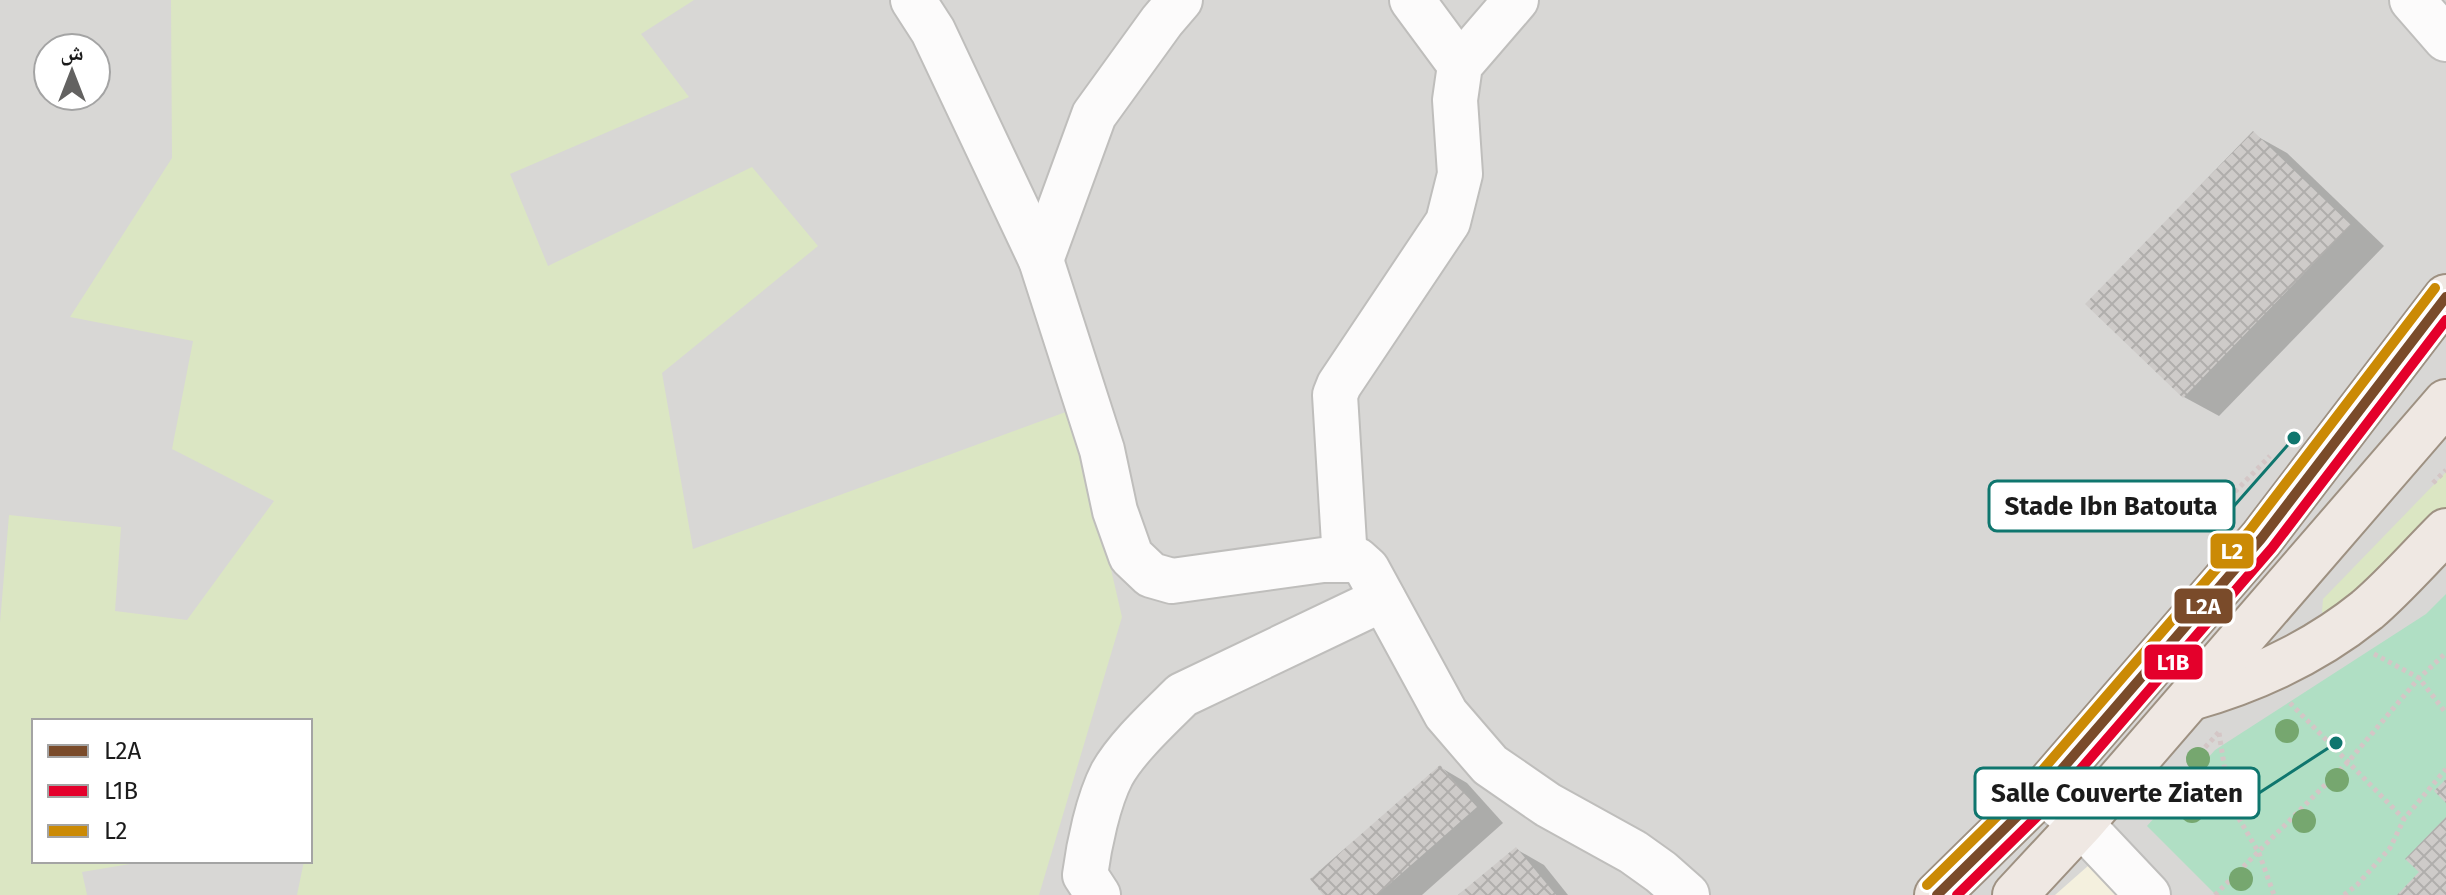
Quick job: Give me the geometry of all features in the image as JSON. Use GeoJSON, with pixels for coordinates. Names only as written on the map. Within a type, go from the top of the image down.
{"type":"FeatureCollection","features":[{"type":"Feature","properties":{"kind":"main road"},"geometry":{"type":"LineString","coordinates":[[1937,895],[2043,791],[2261,539],[2446,297]]}},
{"type":"Feature","properties":{"kind":"main road"},"geometry":{"type":"LineString","coordinates":[[2015,895],[2197,697],[2446,402]]}},
{"type":"Feature","properties":{"kind":"main road"},"geometry":{"type":"LineString","coordinates":[[2197,697],[2271,670],[2335,634],[2369,608],[2446,531]]}},
{"type":"Feature","properties":{"kind":"street"},"geometry":{"type":"LineString","coordinates":[[913,0],[933,31],[1041,260],[1102,450],[1115,511],[1131,556],[1151,575],[1172,581],[1323,560],[1357,560],[1367,569],[1446,714],[1490,765],[1548,805],[1633,852],[1687,895]]}},
{"type":"Feature","properties":{"kind":"street"},"geometry":{"type":"LineString","coordinates":[[1041,260],[1094,115],[1180,0]]}},
{"type":"Feature","properties":{"kind":"street"},"geometry":{"type":"LineString","coordinates":[[1412,0],[1460,65]]}},
{"type":"Feature","properties":{"kind":"street"},"geometry":{"type":"LineString","coordinates":[[1345,560],[1335,395],[1448,222],[1460,174],[1455,100],[1460,65],[1516,0]]}},
{"type":"Feature","properties":{"kind":"street"},"geometry":{"type":"LineString","coordinates":[[2412,0],[2446,39]]}},
{"type":"Feature","properties":{"kind":"street"},"geometry":{"type":"LineString","coordinates":[[1098,895],[1085,875],[1089,848],[1112,774],[1137,741],[1182,695],[1383,599]]}},
{"type":"Feature","properties":{"kind":"street"},"geometry":{"type":"LineString","coordinates":[[2043,791],[2081,824],[2148,895]]}},
{"type":"Feature","properties":{"kind":"path"},"geometry":{"type":"LineString","coordinates":[[2215,895],[2348,762],[2419,678],[2446,653]]}},
{"type":"Feature","properties":{"kind":"path"},"geometry":{"type":"LineString","coordinates":[[2283,696],[2404,819]]}},
{"type":"Feature","properties":{"kind":"path"},"geometry":{"type":"LineString","coordinates":[[2197,697],[2219,733],[2229,796],[2259,853],[2274,895]]}},
{"type":"Feature","properties":{"kind":"path"},"geometry":{"type":"LineString","coordinates":[[2344,895],[2390,848],[2404,819],[2446,769]]}},
{"type":"Feature","properties":{"kind":"shaded area"},"geometry":{"type":"Polygon","coordinates":[[[0,0],[2446,0],[2446,895],[0,895],[0,0]]]}},
{"type":"Feature","properties":{"kind":"shaded area"},"geometry":{"type":"Polygon","coordinates":[[[2089,865],[2120,895],[2055,895],[2089,865]]]}},
{"type":"Feature","properties":{"kind":"green space"},"geometry":{"type":"Polygon","coordinates":[[[171,0],[694,0],[641,34],[689,97],[510,174],[548,266],[752,167],[818,246],[662,373],[693,549],[1074,409],[1122,617],[1039,895],[297,895],[304,863],[312,863],[312,719],[32,719],[32,863],[136,863],[82,872],[87,895],[0,895],[0,623],[9,515],[121,527],[115,611],[187,620],[274,501],[172,449],[193,341],[70,317],[172,158],[171,0]]]}},
{"type":"Feature","properties":{"kind":"green space"},"geometry":{"type":"Polygon","coordinates":[[[2446,472],[2446,508],[2338,616],[2326,616],[2322,612],[2323,599],[2446,472]]]}},
{"type":"Feature","properties":{"kind":"green space"},"geometry":{"type":"Polygon","coordinates":[[[2446,594],[2446,895],[2216,895],[2147,826],[2215,750],[2426,614],[2446,594]]]}},
{"type":"Feature","properties":{"kind":"building"},"geometry":{"type":"Polygon","coordinates":[[[2253,131],[2351,225],[2183,398],[2085,304],[2253,131]]]}},
{"type":"Feature","properties":{"kind":"building"},"geometry":{"type":"Polygon","coordinates":[[[1440,765],[1477,807],[1377,895],[1323,895],[1310,879],[1440,765]]]}},
{"type":"Feature","properties":{"kind":"building"},"geometry":{"type":"Polygon","coordinates":[[[2446,779],[2446,803],[2434,791],[2446,779]]]}},
{"type":"Feature","properties":{"kind":"building"},"geometry":{"type":"Polygon","coordinates":[[[2446,817],[2446,895],[2397,895],[2419,872],[2405,859],[2446,817]]]}},
{"type":"Feature","properties":{"kind":"building"},"geometry":{"type":"Polygon","coordinates":[[[1516,847],[1556,895],[1458,895],[1516,847]]]}},
{"type":"Feature","properties":{"kind":"transit line","name":"L2"},"geometry":{"type":"LineString","coordinates":[[1927,885],[2033,781],[2250,530],[2435,288]]}},
{"type":"Feature","properties":{"kind":"transit line","name":"L2A"},"geometry":{"type":"LineString","coordinates":[[1937,895],[2043,791],[2261,539],[2446,297]]}},
{"type":"Feature","properties":{"kind":"transit line","name":"L1B"},"geometry":{"type":"LineString","coordinates":[[1957,895],[2054,800],[2272,548],[2446,320]]}},
{"type":"Feature","properties":{"kind":"place","name":"Stade Ibn Batouta"},"geometry":{"type":"Point","coordinates":[2294,438]}},
{"type":"Feature","properties":{"kind":"place","name":"Salle Couverte Ziaten"},"geometry":{"type":"Point","coordinates":[2336,743]}}]}
